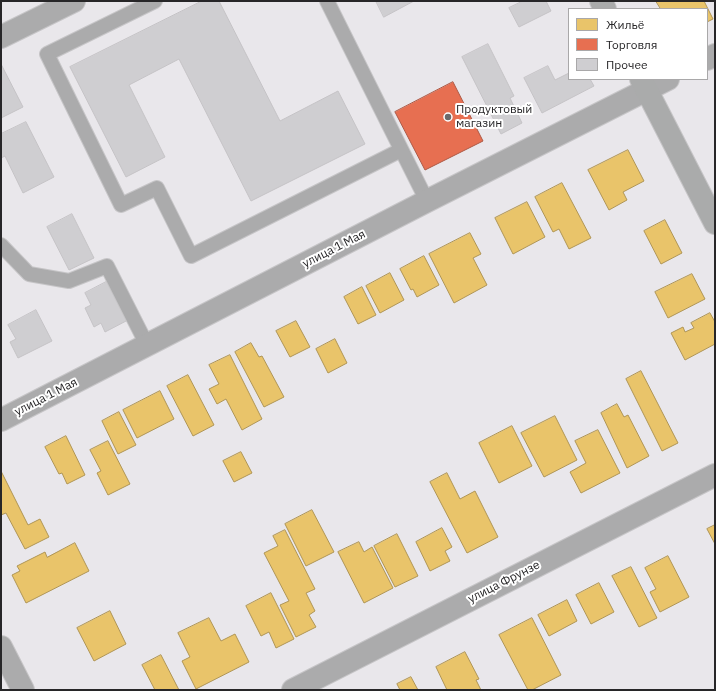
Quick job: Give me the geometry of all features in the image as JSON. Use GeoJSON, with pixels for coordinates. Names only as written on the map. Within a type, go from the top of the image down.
{"type":"FeatureCollection","features":[{"type":"Feature","properties":{"kind":"main road"},"geometry":{"type":"LineString","coordinates":[[644,84],[715,223]]}},
{"type":"Feature","properties":{"kind":"street"},"geometry":{"type":"LineString","coordinates":[[1,37],[74,1]]}},
{"type":"Feature","properties":{"kind":"street","name":"улица 1 Мая"},"geometry":{"type":"LineString","coordinates":[[1,420],[427,201],[644,84],[663,80]]}},
{"type":"Feature","properties":{"kind":"street","name":"улица Фрунзе"},"geometry":{"type":"LineString","coordinates":[[293,690],[715,475]]}},
{"type":"Feature","properties":{"kind":"street"},"geometry":{"type":"LineString","coordinates":[[1,647],[23,690]]}},
{"type":"Feature","properties":{"kind":"lane"},"geometry":{"type":"LineString","coordinates":[[155,1],[47,54],[121,205],[157,188],[191,256],[401,150]]}},
{"type":"Feature","properties":{"kind":"lane"},"geometry":{"type":"LineString","coordinates":[[327,1],[427,201]]}},
{"type":"Feature","properties":{"kind":"lane"},"geometry":{"type":"LineString","coordinates":[[1,246],[28,274],[69,281],[107,266],[147,345]]}},
{"type":"Feature","properties":{"kind":"building: Жильё"},"geometry":{"type":"Polygon","coordinates":[[[656,1],[704,1],[708,8],[660,8],[656,1]]]}},
{"type":"Feature","properties":{"kind":"building: Жильё"},"geometry":{"type":"Polygon","coordinates":[[[708,9],[713,19],[708,22],[708,9]]]}},
{"type":"Feature","properties":{"kind":"building: Жильё"},"geometry":{"type":"Polygon","coordinates":[[[628,150],[644,181],[623,192],[627,200],[609,210],[588,170],[628,150]]]}},
{"type":"Feature","properties":{"kind":"building: Жильё"},"geometry":{"type":"Polygon","coordinates":[[[562,183],[591,238],[569,249],[559,229],[553,232],[535,197],[562,183]]]}},
{"type":"Feature","properties":{"kind":"building: Жильё"},"geometry":{"type":"Polygon","coordinates":[[[527,202],[545,237],[513,254],[495,218],[527,202]]]}},
{"type":"Feature","properties":{"kind":"building: Жильё"},"geometry":{"type":"Polygon","coordinates":[[[665,220],[682,253],[661,264],[644,231],[665,220]]]}},
{"type":"Feature","properties":{"kind":"building: Жильё"},"geometry":{"type":"Polygon","coordinates":[[[470,233],[481,254],[473,258],[487,285],[454,303],[429,254],[470,233]]]}},
{"type":"Feature","properties":{"kind":"building: Жильё"},"geometry":{"type":"Polygon","coordinates":[[[424,256],[439,285],[417,297],[413,289],[411,290],[400,269],[424,256]]]}},
{"type":"Feature","properties":{"kind":"building: Жильё"},"geometry":{"type":"Polygon","coordinates":[[[390,273],[404,300],[380,313],[366,286],[390,273]]]}},
{"type":"Feature","properties":{"kind":"building: Жильё"},"geometry":{"type":"Polygon","coordinates":[[[692,274],[705,299],[668,318],[655,292],[692,274]]]}},
{"type":"Feature","properties":{"kind":"building: Жильё"},"geometry":{"type":"Polygon","coordinates":[[[362,287],[376,315],[358,324],[344,297],[362,287]]]}},
{"type":"Feature","properties":{"kind":"building: Жильё"},"geometry":{"type":"Polygon","coordinates":[[[710,313],[715,322],[715,344],[685,360],[671,333],[683,327],[685,332],[694,328],[691,323],[710,313]]]}},
{"type":"Feature","properties":{"kind":"building: Жильё"},"geometry":{"type":"Polygon","coordinates":[[[296,321],[310,347],[290,357],[276,331],[296,321]]]}},
{"type":"Feature","properties":{"kind":"building: Жильё"},"geometry":{"type":"Polygon","coordinates":[[[335,339],[347,363],[328,373],[316,349],[335,339]]]}},
{"type":"Feature","properties":{"kind":"building: Жильё"},"geometry":{"type":"Polygon","coordinates":[[[251,343],[259,357],[262,356],[284,397],[264,407],[235,352],[251,343]]]}},
{"type":"Feature","properties":{"kind":"building: Жильё"},"geometry":{"type":"Polygon","coordinates":[[[230,355],[262,419],[242,430],[226,399],[217,404],[209,389],[219,384],[209,365],[230,355]]]}},
{"type":"Feature","properties":{"kind":"building: Жильё"},"geometry":{"type":"Polygon","coordinates":[[[641,371],[678,443],[662,451],[626,379],[641,371]]]}},
{"type":"Feature","properties":{"kind":"building: Жильё"},"geometry":{"type":"Polygon","coordinates":[[[188,375],[214,425],[193,436],[167,386],[188,375]]]}},
{"type":"Feature","properties":{"kind":"building: Жильё"},"geometry":{"type":"Polygon","coordinates":[[[160,391],[174,419],[137,438],[123,410],[160,391]]]}},
{"type":"Feature","properties":{"kind":"building: Жильё"},"geometry":{"type":"Polygon","coordinates":[[[617,404],[624,417],[628,415],[649,456],[627,468],[601,413],[617,404]]]}},
{"type":"Feature","properties":{"kind":"building: Жильё"},"geometry":{"type":"Polygon","coordinates":[[[119,412],[136,445],[118,454],[102,421],[119,412]]]}},
{"type":"Feature","properties":{"kind":"building: Жильё"},"geometry":{"type":"Polygon","coordinates":[[[555,416],[577,460],[544,477],[521,433],[555,416]]]}},
{"type":"Feature","properties":{"kind":"building: Жильё"},"geometry":{"type":"Polygon","coordinates":[[[512,426],[532,466],[499,483],[479,443],[512,426]]]}},
{"type":"Feature","properties":{"kind":"building: Жильё"},"geometry":{"type":"Polygon","coordinates":[[[598,430],[620,473],[581,493],[570,472],[586,463],[575,441],[598,430]]]}},
{"type":"Feature","properties":{"kind":"building: Жильё"},"geometry":{"type":"Polygon","coordinates":[[[66,436],[85,475],[67,484],[62,473],[59,474],[45,447],[66,436]]]}},
{"type":"Feature","properties":{"kind":"building: Жильё"},"geometry":{"type":"Polygon","coordinates":[[[108,441],[130,484],[108,495],[97,473],[101,471],[90,450],[108,441]]]}},
{"type":"Feature","properties":{"kind":"building: Жильё"},"geometry":{"type":"Polygon","coordinates":[[[241,452],[252,473],[234,482],[223,461],[241,452]]]}},
{"type":"Feature","properties":{"kind":"building: Жильё"},"geometry":{"type":"Polygon","coordinates":[[[1,471],[28,525],[40,519],[49,537],[25,549],[6,513],[1,515],[1,471]]]}},
{"type":"Feature","properties":{"kind":"building: Жильё"},"geometry":{"type":"Polygon","coordinates":[[[447,473],[460,499],[475,491],[498,537],[467,553],[430,482],[447,473]]]}},
{"type":"Feature","properties":{"kind":"building: Жильё"},"geometry":{"type":"Polygon","coordinates":[[[312,510],[334,552],[306,566],[285,524],[312,510]]]}},
{"type":"Feature","properties":{"kind":"building: Жильё"},"geometry":{"type":"Polygon","coordinates":[[[715,525],[715,544],[707,529],[715,525]]]}},
{"type":"Feature","properties":{"kind":"building: Жильё"},"geometry":{"type":"Polygon","coordinates":[[[442,528],[452,547],[445,551],[450,561],[430,571],[416,542],[442,528]]]}},
{"type":"Feature","properties":{"kind":"building: Жильё"},"geometry":{"type":"Polygon","coordinates":[[[285,530],[315,589],[306,593],[315,611],[309,615],[316,627],[296,637],[280,605],[289,601],[264,553],[278,546],[273,536],[285,530]]]}},
{"type":"Feature","properties":{"kind":"building: Жильё"},"geometry":{"type":"Polygon","coordinates":[[[397,534],[418,576],[395,587],[374,546],[397,534]]]}},
{"type":"Feature","properties":{"kind":"building: Жильё"},"geometry":{"type":"Polygon","coordinates":[[[359,542],[364,552],[372,547],[393,588],[364,603],[338,552],[359,542]]]}},
{"type":"Feature","properties":{"kind":"building: Жильё"},"geometry":{"type":"Polygon","coordinates":[[[75,543],[89,571],[26,603],[12,575],[20,571],[17,566],[45,552],[47,557],[75,543]]]}},
{"type":"Feature","properties":{"kind":"building: Жильё"},"geometry":{"type":"Polygon","coordinates":[[[668,556],[689,597],[660,612],[650,592],[656,589],[645,568],[668,556]]]}},
{"type":"Feature","properties":{"kind":"building: Жильё"},"geometry":{"type":"Polygon","coordinates":[[[631,567],[657,618],[639,627],[612,576],[631,567]]]}},
{"type":"Feature","properties":{"kind":"building: Жильё"},"geometry":{"type":"Polygon","coordinates":[[[599,583],[614,612],[591,624],[576,595],[599,583]]]}},
{"type":"Feature","properties":{"kind":"building: Жильё"},"geometry":{"type":"Polygon","coordinates":[[[271,593],[294,639],[276,648],[269,632],[261,636],[246,606],[271,593]]]}},
{"type":"Feature","properties":{"kind":"building: Жильё"},"geometry":{"type":"Polygon","coordinates":[[[567,600],[577,621],[549,636],[538,615],[567,600]]]}},
{"type":"Feature","properties":{"kind":"building: Жильё"},"geometry":{"type":"Polygon","coordinates":[[[110,611],[126,644],[94,661],[77,628],[110,611]]]}},
{"type":"Feature","properties":{"kind":"building: Жильё"},"geometry":{"type":"Polygon","coordinates":[[[209,618],[221,641],[235,634],[249,662],[196,689],[182,661],[190,657],[178,633],[209,618]]]}},
{"type":"Feature","properties":{"kind":"building: Жильё"},"geometry":{"type":"Polygon","coordinates":[[[532,618],[561,675],[532,690],[528,690],[499,635],[532,618]]]}},
{"type":"Feature","properties":{"kind":"building: Жильё"},"geometry":{"type":"Polygon","coordinates":[[[465,652],[479,679],[476,680],[481,690],[447,690],[436,667],[465,652]]]}},
{"type":"Feature","properties":{"kind":"building: Жильё"},"geometry":{"type":"Polygon","coordinates":[[[161,655],[179,690],[155,690],[142,665],[161,655]]]}},
{"type":"Feature","properties":{"kind":"building: Жильё"},"geometry":{"type":"Polygon","coordinates":[[[411,677],[418,690],[400,690],[397,684],[411,677]]]}},
{"type":"Feature","properties":{"kind":"building: Торговля"},"geometry":{"type":"Polygon","coordinates":[[[453,82],[483,141],[425,170],[395,112],[453,82]]]}},
{"type":"Feature","properties":{"kind":"building: Прочее"},"geometry":{"type":"Polygon","coordinates":[[[202,1],[219,1],[280,121],[338,91],[365,144],[251,201],[179,59],[129,85],[165,157],[126,177],[70,67],[202,1]]]}},
{"type":"Feature","properties":{"kind":"building: Прочее"},"geometry":{"type":"Polygon","coordinates":[[[376,1],[414,1],[384,17],[376,1]]]}},
{"type":"Feature","properties":{"kind":"building: Прочее"},"geometry":{"type":"Polygon","coordinates":[[[523,1],[546,1],[551,11],[519,27],[509,8],[523,1]]]}},
{"type":"Feature","properties":{"kind":"building: Прочее"},"geometry":{"type":"Polygon","coordinates":[[[488,44],[514,96],[510,98],[522,123],[501,134],[462,57],[488,44]]]}},
{"type":"Feature","properties":{"kind":"building: Прочее"},"geometry":{"type":"Polygon","coordinates":[[[1,64],[23,107],[1,118],[1,64]]]}},
{"type":"Feature","properties":{"kind":"building: Прочее"},"geometry":{"type":"Polygon","coordinates":[[[548,66],[555,80],[568,74],[568,80],[591,80],[594,86],[542,113],[524,78],[548,66]]]}},
{"type":"Feature","properties":{"kind":"building: Прочее"},"geometry":{"type":"Polygon","coordinates":[[[26,122],[54,177],[23,193],[5,156],[1,158],[1,134],[26,122]]]}},
{"type":"Feature","properties":{"kind":"building: Прочее"},"geometry":{"type":"Polygon","coordinates":[[[72,214],[94,258],[69,270],[47,227],[72,214]]]}},
{"type":"Feature","properties":{"kind":"building: Прочее"},"geometry":{"type":"Polygon","coordinates":[[[108,281],[128,320],[105,332],[101,323],[94,327],[85,308],[91,305],[85,293],[108,281]]]}},
{"type":"Feature","properties":{"kind":"building: Прочее"},"geometry":{"type":"Polygon","coordinates":[[[36,310],[52,341],[18,358],[10,342],[16,339],[8,325],[36,310]]]}},
{"type":"Feature","properties":{"kind":"place","name":"Продуктовый магазин"},"geometry":{"type":"Point","coordinates":[448,117]}}]}
